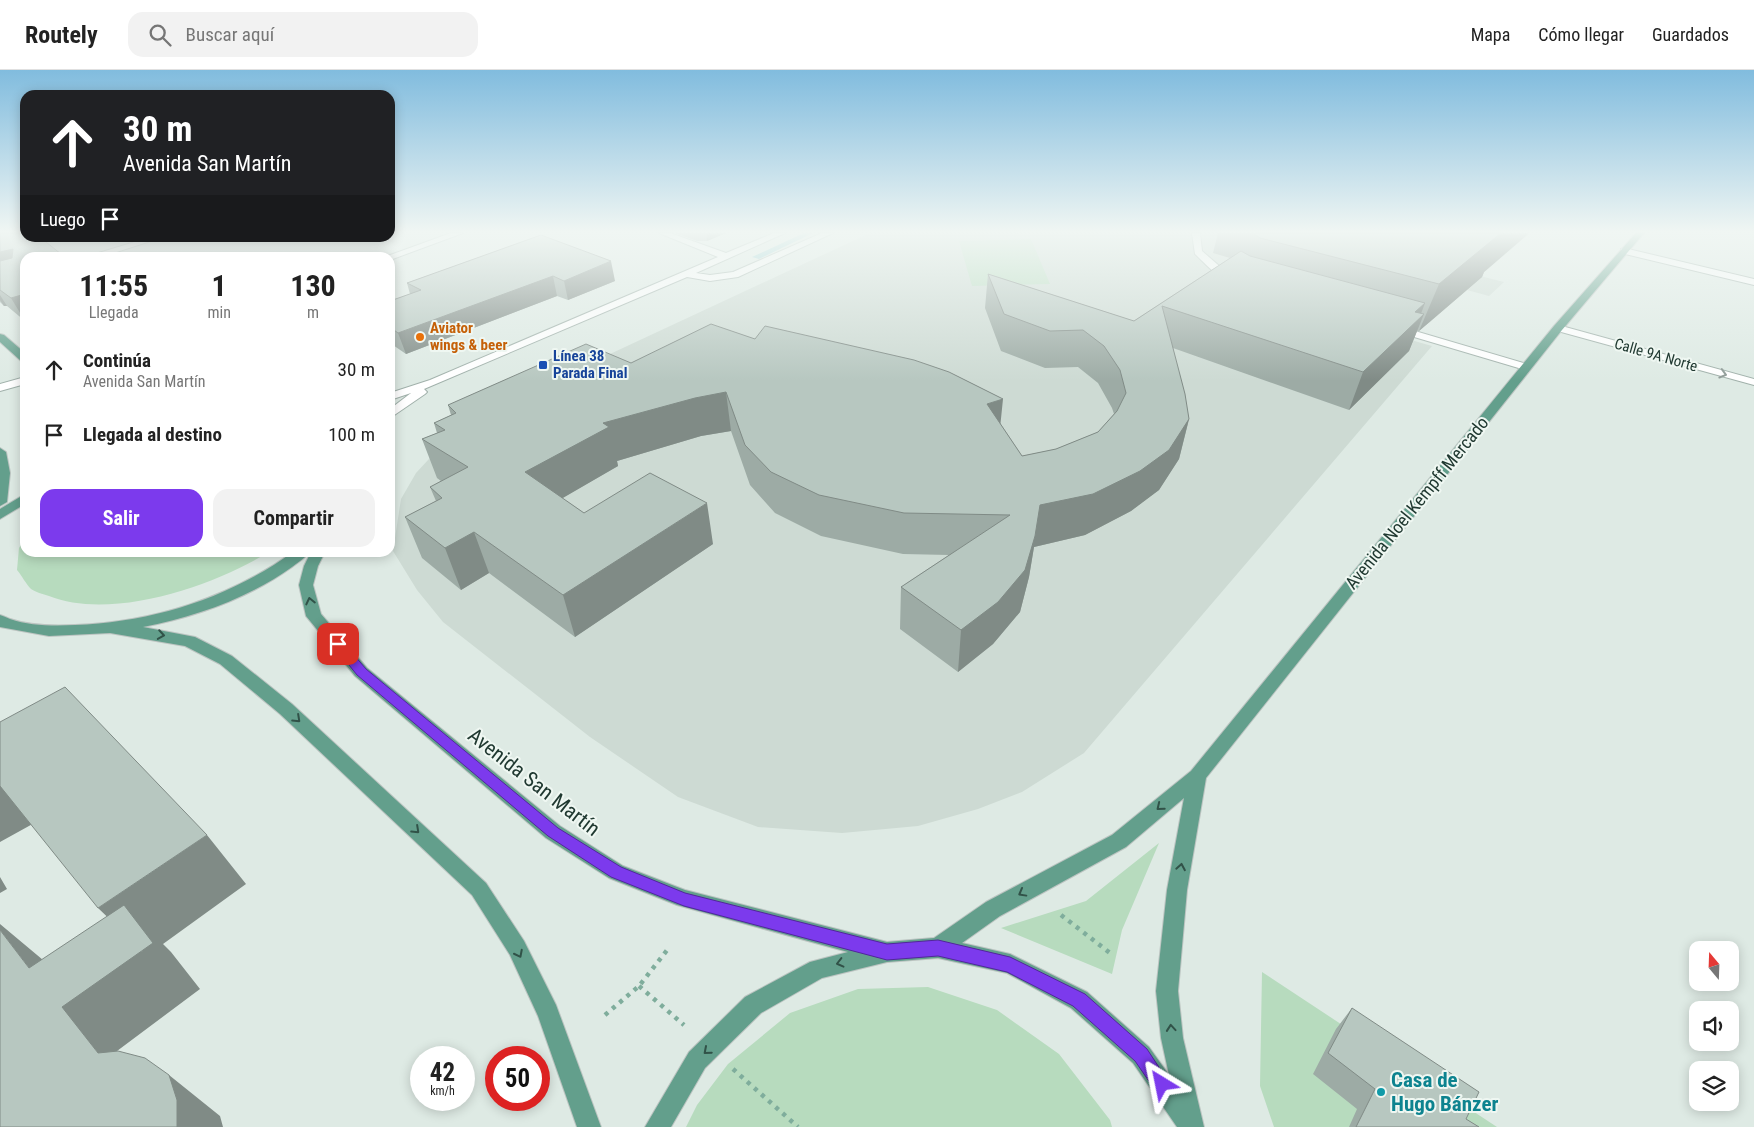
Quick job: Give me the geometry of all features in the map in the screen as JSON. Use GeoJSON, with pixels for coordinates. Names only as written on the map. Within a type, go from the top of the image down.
{"type":"FeatureCollection","features":[{"type":"Feature","properties":{"kind":"main road","name":"Avenida Noel Kempff Mercado"},"geometry":{"type":"LineString","coordinates":[[938,948],[993,909],[1119,841],[1197,776],[1526,367],[1597,282]]}},
{"type":"Feature","properties":{"kind":"main road"},"geometry":{"type":"LineString","coordinates":[[0,337],[20,355]]}},
{"type":"Feature","properties":{"kind":"main road"},"geometry":{"type":"LineString","coordinates":[[0,452],[4,473],[0,502]]}},
{"type":"Feature","properties":{"kind":"main road"},"geometry":{"type":"LineString","coordinates":[[0,515],[20,501]]}},
{"type":"Feature","properties":{"kind":"main road"},"geometry":{"type":"LineString","coordinates":[[2,623],[54,631],[113,628],[177,614],[237,592],[289,564],[297,557]]}},
{"type":"Feature","properties":{"kind":"main road","name":"Avenida San Martín"},"geometry":{"type":"LineString","coordinates":[[316,557],[306,584],[314,616],[361,672],[553,832],[616,872],[684,899],[887,952]]}},
{"type":"Feature","properties":{"kind":"main road"},"geometry":{"type":"LineString","coordinates":[[113,628],[189,641],[226,660],[286,709],[479,889],[517,948],[548,1013],[589,1127]]}},
{"type":"Feature","properties":{"kind":"main road","name":"Avenida Noel Kempff Mercado"},"geometry":{"type":"LineString","coordinates":[[1193,1127],[1172,1038],[1167,991],[1177,890],[1197,776]]}},
{"type":"Feature","properties":{"kind":"main road"},"geometry":{"type":"LineString","coordinates":[[657,1127],[697,1060],[753,1005],[818,968],[887,952],[938,948],[1010,964],[1079,1000],[1141,1055],[1193,1127]]}},
{"type":"Feature","properties":{"kind":"street"},"geometry":{"type":"LineString","coordinates":[[395,395],[434,382],[668,282]]}},
{"type":"Feature","properties":{"kind":"street"},"geometry":{"type":"LineString","coordinates":[[1238,282],[1244,286]]}},
{"type":"Feature","properties":{"kind":"street"},"geometry":{"type":"LineString","coordinates":[[1392,328],[1526,367]]}},
{"type":"Feature","properties":{"kind":"street","name":"Calle 9A Norte"},"geometry":{"type":"LineString","coordinates":[[1558,328],[1754,382]]}},
{"type":"Feature","properties":{"kind":"street"},"geometry":{"type":"LineString","coordinates":[[0,388],[20,382]]}},
{"type":"Feature","properties":{"kind":"street"},"geometry":{"type":"LineString","coordinates":[[395,410],[434,382]]}},
{"type":"Feature","properties":{"kind":"path"},"geometry":{"type":"LineString","coordinates":[[1061,915],[1110,953]]}},
{"type":"Feature","properties":{"kind":"path"},"geometry":{"type":"LineString","coordinates":[[606,1015],[639,986],[668,949]]}},
{"type":"Feature","properties":{"kind":"shaded area"},"geometry":{"type":"Polygon","coordinates":[[[764,282],[1504,282],[1489,296],[1467,290],[1429,323],[1397,336],[1432,346],[1084,753],[1022,792],[978,809],[918,826],[842,833],[758,827],[678,797],[590,737],[443,622],[417,590],[395,554],[395,538],[401,499],[416,473],[441,446],[479,415],[764,282]]]}},
{"type":"Feature","properties":{"kind":"green space"},"geometry":{"type":"Polygon","coordinates":[[[971,282],[1049,282],[1050,284],[972,286],[971,282]]]}},
{"type":"Feature","properties":{"kind":"green space"},"geometry":{"type":"Polygon","coordinates":[[[20,546],[20,557],[260,557],[219,577],[191,588],[161,596],[131,602],[74,603],[42,594],[27,585],[17,570],[20,546]]]}},
{"type":"Feature","properties":{"kind":"green space"},"geometry":{"type":"Polygon","coordinates":[[[1159,843],[1122,930],[1112,974],[1001,928],[1086,901],[1159,843]]]}},
{"type":"Feature","properties":{"kind":"green space"},"geometry":{"type":"Polygon","coordinates":[[[1262,972],[1497,1127],[1274,1127],[1260,1086],[1262,972]]]}},
{"type":"Feature","properties":{"kind":"green space"},"geometry":{"type":"Polygon","coordinates":[[[928,987],[997,1010],[1059,1054],[1110,1120],[1112,1127],[686,1127],[697,1105],[728,1064],[790,1013],[858,989],[928,987]]]}},
{"type":"Feature","properties":{"kind":"building"},"geometry":{"type":"Polygon","coordinates":[[[0,282],[20,282],[20,295],[11,298],[0,290],[0,282]]]}},
{"type":"Feature","properties":{"kind":"building"},"geometry":{"type":"Polygon","coordinates":[[[536,282],[398,333],[395,331],[395,299],[421,290],[407,283],[536,282]]]}},
{"type":"Feature","properties":{"kind":"building"},"geometry":{"type":"Polygon","coordinates":[[[991,282],[1014,282],[1134,321],[1193,282],[1348,282],[1425,303],[1415,312],[1424,314],[1363,372],[1162,306],[1185,394],[1189,419],[1169,450],[1140,471],[1093,494],[1040,505],[1035,536],[1025,570],[998,602],[961,630],[901,587],[1010,515],[904,513],[819,495],[771,472],[745,445],[726,392],[695,398],[603,423],[609,427],[525,472],[584,513],[650,473],[707,503],[563,595],[474,532],[445,548],[405,517],[442,498],[430,487],[468,467],[422,439],[445,430],[434,423],[456,413],[448,405],[586,344],[631,363],[711,324],[755,339],[765,326],[914,360],[949,372],[1003,399],[987,404],[1022,456],[1056,449],[1098,432],[1117,411],[1126,393],[1120,370],[1104,346],[1083,330],[1050,331],[1004,314],[991,282]]]}},
{"type":"Feature","properties":{"kind":"building"},"geometry":{"type":"Polygon","coordinates":[[[65,687],[207,835],[98,908],[0,786],[0,722],[65,687]]]}},
{"type":"Feature","properties":{"kind":"building"},"geometry":{"type":"Polygon","coordinates":[[[124,905],[153,943],[62,1007],[98,1053],[118,1051],[145,1058],[169,1075],[177,1100],[177,1127],[0,1127],[0,930],[29,968],[124,905]]]}},
{"type":"Feature","properties":{"kind":"building"},"geometry":{"type":"Polygon","coordinates":[[[1352,1008],[1479,1092],[1466,1119],[1479,1127],[1356,1127],[1375,1089],[1328,1053],[1352,1008]]]}},
{"type":"Feature","properties":{"kind":"place","name":"Aviator wings & beer"},"geometry":{"type":"Point","coordinates":[420,337]}},
{"type":"Feature","properties":{"kind":"place","name":"Línea 38 Parada Final"},"geometry":{"type":"Point","coordinates":[543,365]}},
{"type":"Feature","properties":{"kind":"place","name":"Casa de Hugo Bánzer"},"geometry":{"type":"Point","coordinates":[1381,1092]}},
{"type":"Feature","properties":{"kind":"route"},"geometry":{"type":"LineString","coordinates":[[338,644],[361,672],[553,832],[616,872],[684,899],[887,952],[938,948],[1010,964],[1079,1000],[1141,1055],[1162,1084]]}}]}
